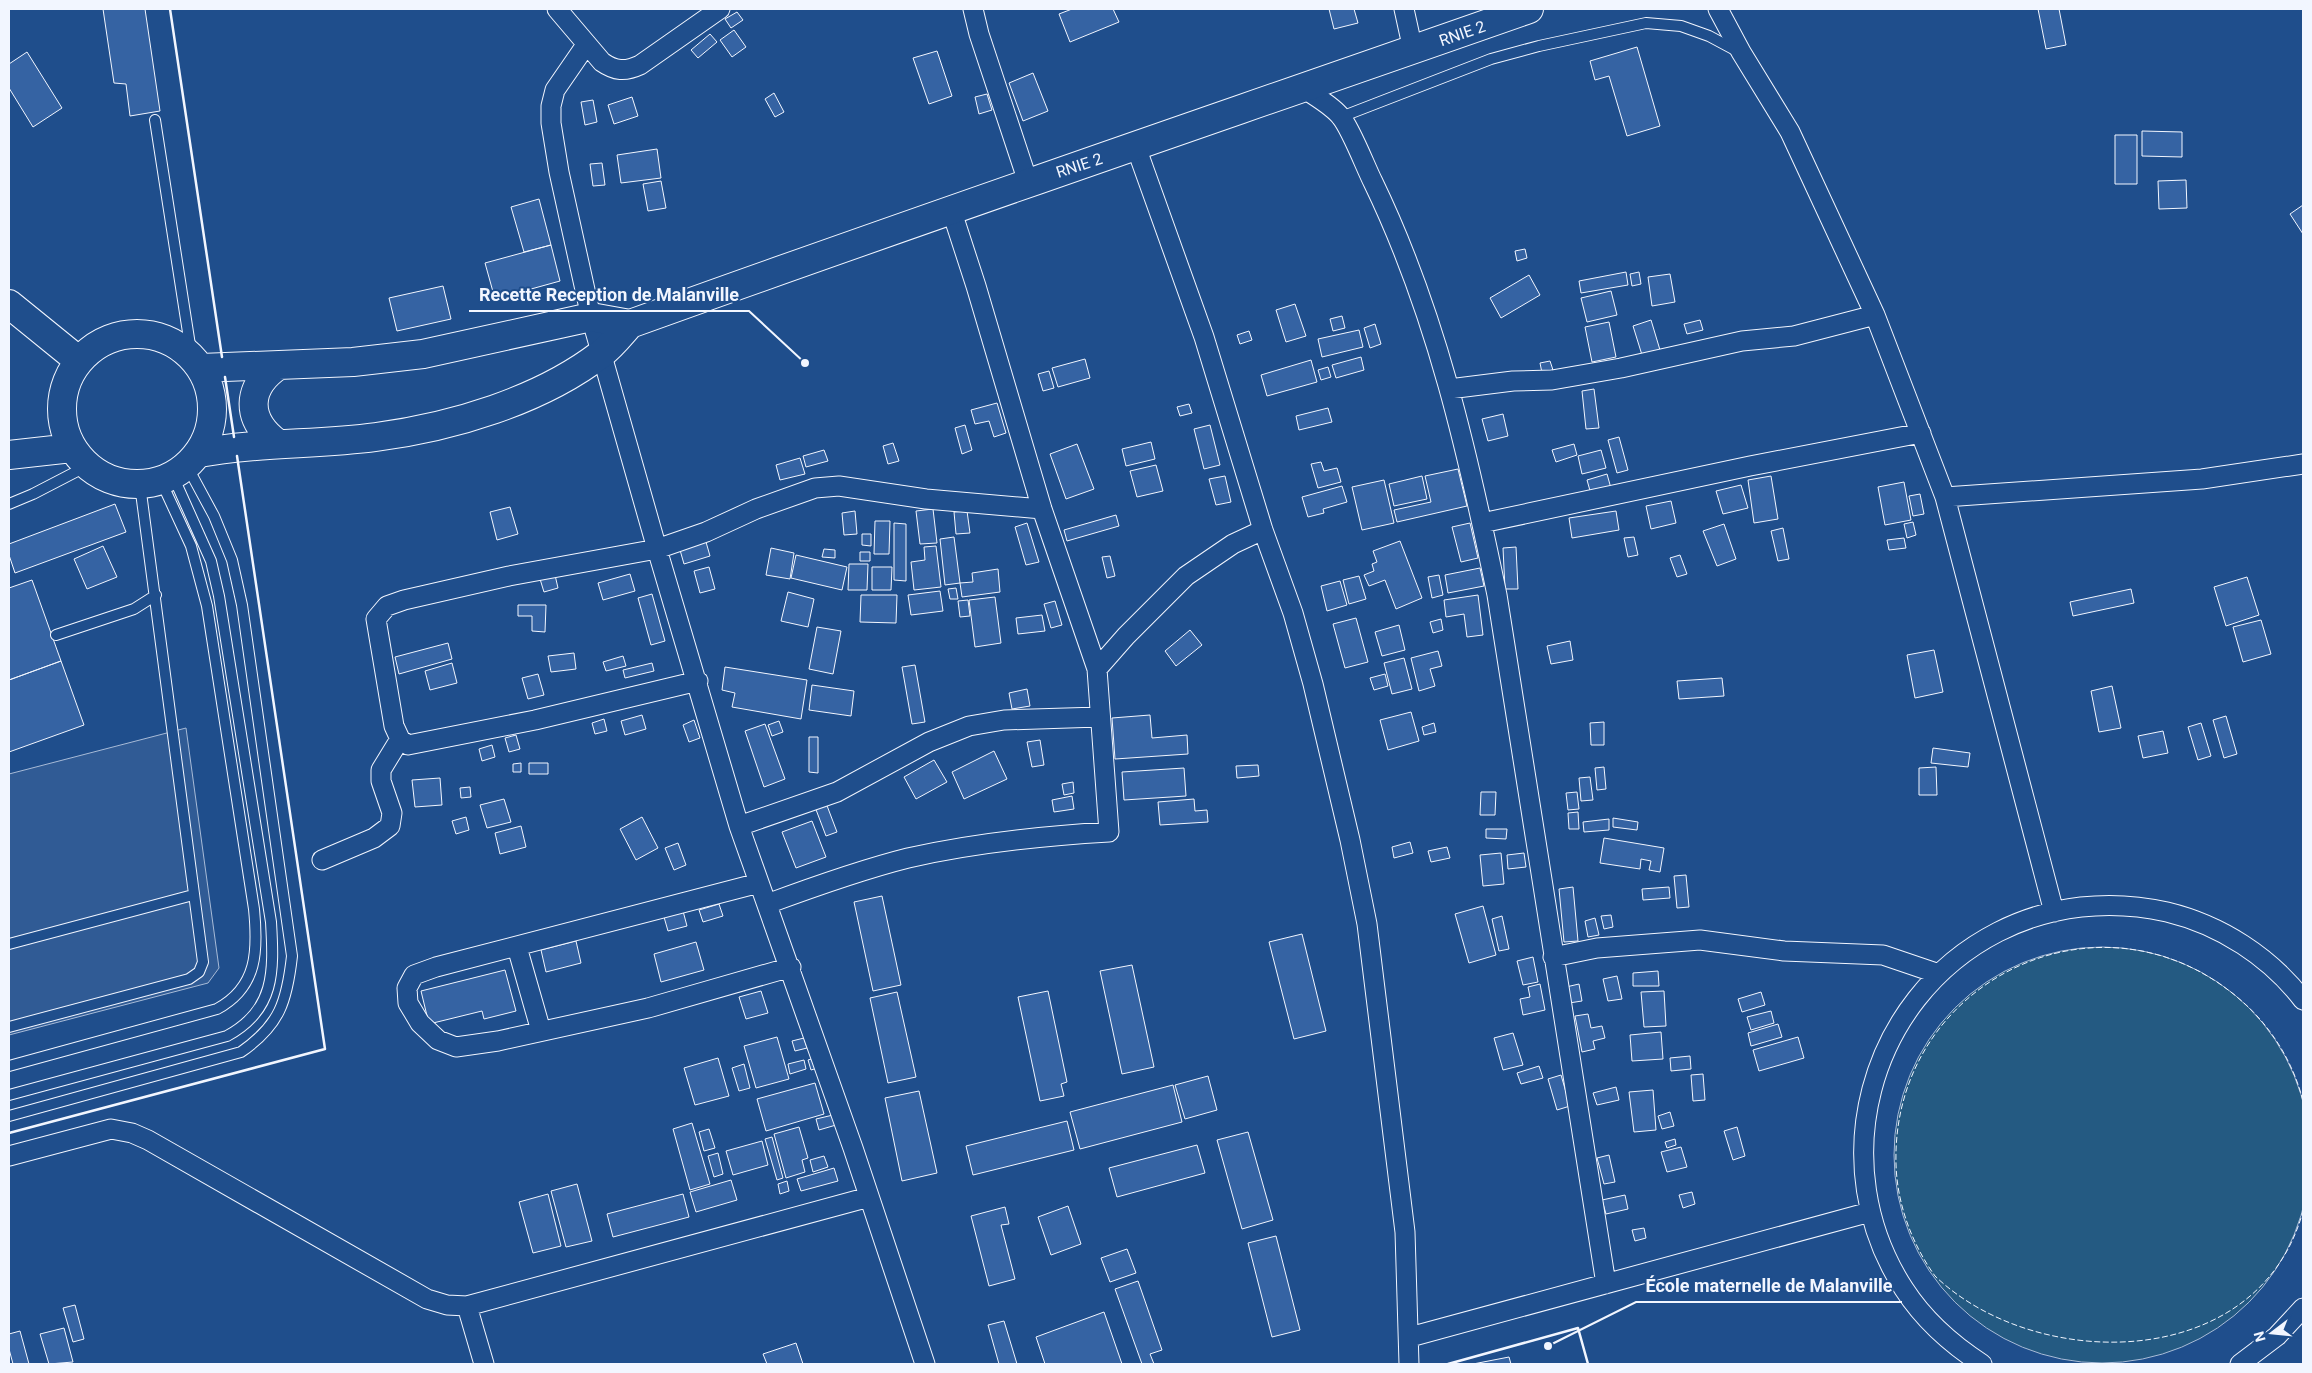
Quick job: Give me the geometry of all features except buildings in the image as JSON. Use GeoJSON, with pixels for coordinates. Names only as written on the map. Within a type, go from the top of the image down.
{"type":"FeatureCollection","features":[{"type":"Feature","properties":{"kind":"main road","name":"RNIE 2"},"geometry":{"type":"LineString","coordinates":[[79,457],[103,477],[121,483],[172,472],[277,443],[375,437],[417,431],[463,419],[545,387],[573,373],[603,353],[630,324],[951,208],[1136,147],[1302,86],[1413,50],[1529,9]]}},
{"type":"Feature","properties":{"kind":"main road"},"geometry":{"type":"LineString","coordinates":[[9,304],[78,360]]}},
{"type":"Feature","properties":{"kind":"main road"},"geometry":{"type":"LineString","coordinates":[[196,363],[279,365],[353,362],[423,354],[592,317],[630,324]]}},
{"type":"Feature","properties":{"kind":"main road"},"geometry":{"type":"LineString","coordinates":[[9,455],[79,457],[62,424],[61,402],[66,380],[78,360],[100,342],[127,333],[156,335],[182,347],[196,363],[212,396],[211,426],[172,472]]}},
{"type":"Feature","properties":{"kind":"main road"},"geometry":{"type":"LineString","coordinates":[[277,443],[264,433],[256,419],[253,403],[257,387],[266,374],[279,365]]}},
{"type":"Feature","properties":{"kind":"street"},"geometry":{"type":"LineString","coordinates":[[557,9],[586,45],[610,68],[628,70],[640,65],[720,9]]}},
{"type":"Feature","properties":{"kind":"street"},"geometry":{"type":"LineString","coordinates":[[973,9],[979,34],[1028,182]]}},
{"type":"Feature","properties":{"kind":"street"},"geometry":{"type":"LineString","coordinates":[[1404,9],[1413,50]]}},
{"type":"Feature","properties":{"kind":"street"},"geometry":{"type":"LineString","coordinates":[[1718,9],[1741,52],[1790,132],[1876,315],[1945,497],[2054,912]]}},
{"type":"Feature","properties":{"kind":"street"},"geometry":{"type":"LineString","coordinates":[[586,45],[555,90],[551,106],[551,123],[559,172],[592,317],[657,548],[698,681],[739,826],[791,967],[925,1364]]}},
{"type":"Feature","properties":{"kind":"street"},"geometry":{"type":"LineString","coordinates":[[1302,86],[1341,117],[1393,224],[1432,331],[1449,390],[1482,524],[1497,595],[1606,1284]]}},
{"type":"Feature","properties":{"kind":"street"},"geometry":{"type":"LineString","coordinates":[[1136,147],[1204,337],[1263,530],[1293,613],[1313,684],[1367,924],[1405,1232],[1410,1337],[1409,1364]]}},
{"type":"Feature","properties":{"kind":"street"},"geometry":{"type":"LineString","coordinates":[[767,904],[833,880],[908,858],[1000,841],[1109,832],[1099,717],[1097,668],[1042,509],[951,208]]}},
{"type":"Feature","properties":{"kind":"street"},"geometry":{"type":"LineString","coordinates":[[1449,390],[1512,381],[1552,380],[1621,368],[1742,341],[1794,336],[1876,315]]}},
{"type":"Feature","properties":{"kind":"street"},"geometry":{"type":"LineString","coordinates":[[1482,524],[1750,466],[1921,433]]}},
{"type":"Feature","properties":{"kind":"street"},"geometry":{"type":"LineString","coordinates":[[1945,497],[2202,479],[2303,464]]}},
{"type":"Feature","properties":{"kind":"street"},"geometry":{"type":"LineString","coordinates":[[698,681],[535,720],[422,744],[408,744],[400,739],[394,726],[376,619],[386,606],[404,600],[508,576],[657,548],[706,532],[756,509],[815,488],[839,486],[926,499],[1042,509]]}},
{"type":"Feature","properties":{"kind":"street"},"geometry":{"type":"LineString","coordinates":[[1097,668],[1186,576],[1233,544],[1263,530]]}},
{"type":"Feature","properties":{"kind":"street"},"geometry":{"type":"LineString","coordinates":[[739,826],[837,792],[929,742],[969,726],[1004,720],[1099,717]]}},
{"type":"Feature","properties":{"kind":"street"},"geometry":{"type":"LineString","coordinates":[[322,860],[374,838],[390,826],[392,813],[381,780],[382,770],[400,739]]}},
{"type":"Feature","properties":{"kind":"street"},"geometry":{"type":"LineString","coordinates":[[759,883],[436,967],[414,975],[407,988],[408,1003],[420,1023],[438,1040],[456,1047],[648,1008],[791,967]]}},
{"type":"Feature","properties":{"kind":"street"},"geometry":{"type":"LineString","coordinates":[[1982,1364],[1940,1333],[1904,1290],[1879,1239],[1870,1212],[1863,1155],[1865,1126],[1872,1088],[1888,1044],[1902,1018],[1938,974],[1984,939],[2010,926],[2054,912],[2093,906],[2122,905],[2150,908],[2187,918],[2231,937],[2277,971],[2303,1000]]}},
{"type":"Feature","properties":{"kind":"street"},"geometry":{"type":"LineString","coordinates":[[1553,957],[1597,948],[1700,940],[1784,951],[1883,955],[1938,974]]}},
{"type":"Feature","properties":{"kind":"street"},"geometry":{"type":"LineString","coordinates":[[517,947],[541,1031]]}},
{"type":"Feature","properties":{"kind":"street"},"geometry":{"type":"LineString","coordinates":[[9,1156],[111,1129],[132,1133],[427,1299],[447,1305],[467,1306],[868,1197]]}},
{"type":"Feature","properties":{"kind":"street"},"geometry":{"type":"LineString","coordinates":[[1410,1337],[1870,1212]]}},
{"type":"Feature","properties":{"kind":"street"},"geometry":{"type":"LineString","coordinates":[[467,1306],[484,1364]]}},
{"type":"Feature","properties":{"kind":"street"},"geometry":{"type":"LineString","coordinates":[[2240,1364],[2277,1336],[2303,1308]]}},
{"type":"Feature","properties":{"kind":"lane"},"geometry":{"type":"LineString","coordinates":[[1341,117],[1491,59],[1539,46],[1646,23],[1681,26],[1709,36],[1741,52]]}},
{"type":"Feature","properties":{"kind":"lane"},"geometry":{"type":"LineString","coordinates":[[155,120],[196,363]]}},
{"type":"Feature","properties":{"kind":"lane"},"geometry":{"type":"LineString","coordinates":[[9,504],[33,494],[79,457]]}},
{"type":"Feature","properties":{"kind":"lane"},"geometry":{"type":"LineString","coordinates":[[9,1027],[189,979],[199,972],[203,962],[156,595],[172,472]]}},
{"type":"Feature","properties":{"kind":"lane"},"geometry":{"type":"LineString","coordinates":[[9,1066],[217,1009],[232,1001],[241,990],[255,960],[257,941],[254,909],[207,606],[172,472]]}},
{"type":"Feature","properties":{"kind":"lane"},"geometry":{"type":"LineString","coordinates":[[9,1095],[227,1036],[246,1026],[258,1010],[269,988],[273,962],[271,922],[219,596],[208,554],[172,472]]}},
{"type":"Feature","properties":{"kind":"lane"},"geometry":{"type":"LineString","coordinates":[[9,1116],[241,1052],[261,1038],[278,1016],[289,979],[292,956],[242,605],[232,560],[214,516],[172,472]]}},
{"type":"Feature","properties":{"kind":"lane"},"geometry":{"type":"LineString","coordinates":[[56,636],[134,609],[156,595]]}},
{"type":"Feature","properties":{"kind":"lane"},"geometry":{"type":"LineString","coordinates":[[9,944],[193,895]]}},
{"type":"Feature","properties":{"kind":"lane"},"geometry":{"type":"LineString","coordinates":[[97,1071],[102,1090]]}},
{"type":"Feature","properties":{"kind":"shaded area"},"geometry":{"type":"Polygon","coordinates":[[[186,728],[219,968],[208,983],[9,1035],[9,774],[186,728]]]}},
{"type":"Feature","properties":{"kind":"shaded area"},"geometry":{"type":"Polygon","coordinates":[[[2102,947],[2142,951],[2181,963],[2217,982],[2249,1008],[2275,1040],[2294,1076],[2306,1115],[2310,1155],[2306,1195],[2294,1234],[2275,1270],[2249,1302],[2217,1328],[2181,1347],[2142,1359],[2102,1363],[2062,1359],[2023,1347],[1987,1328],[1955,1302],[1929,1270],[1910,1234],[1898,1195],[1894,1155],[1898,1115],[1910,1076],[1929,1040],[1955,1008],[1987,982],[2023,963],[2062,951],[2102,947]]]}},
{"type":"Feature","properties":{"kind":"fence"},"geometry":{"type":"LineString","coordinates":[[2303,1101],[2293,1072],[2278,1044],[2249,1007],[2237,997],[2182,963],[2124,948],[2066,951],[2012,969],[1965,1001],[1927,1046],[1903,1100],[1896,1164],[1899,1194],[1907,1223],[1919,1251],[1935,1276],[1978,1308],[2029,1330],[2084,1341],[2140,1341],[2194,1328],[2241,1303],[2279,1264],[2303,1211]]}},
{"type":"Feature","properties":{"kind":"wall"},"geometry":{"type":"LineString","coordinates":[[170,9],[222,357]]}},
{"type":"Feature","properties":{"kind":"wall"},"geometry":{"type":"LineString","coordinates":[[225,377],[234,437]]}},
{"type":"Feature","properties":{"kind":"wall"},"geometry":{"type":"LineString","coordinates":[[9,1133],[325,1049],[237,456]]}},
{"type":"Feature","properties":{"kind":"wall"},"geometry":{"type":"LineString","coordinates":[[1448,1364],[1578,1328],[1588,1364]]}},
{"type":"Feature","properties":{"kind":"place","name":"Recette Reception de Malanville"},"geometry":{"type":"Point","coordinates":[805,363]}},
{"type":"Feature","properties":{"kind":"place","name":"École maternelle de Malanville"},"geometry":{"type":"Point","coordinates":[1548,1346]}}]}
